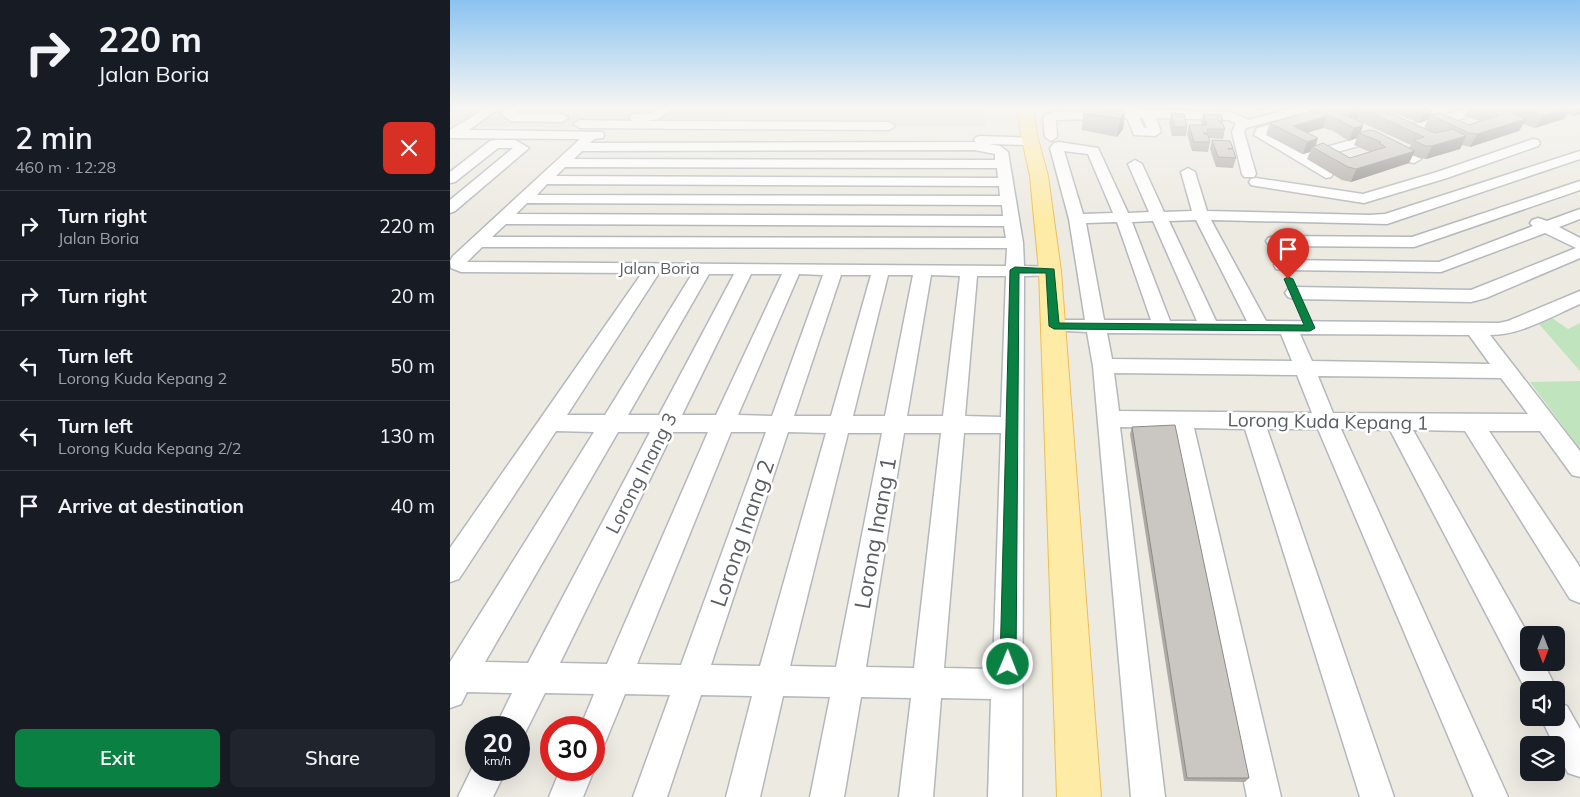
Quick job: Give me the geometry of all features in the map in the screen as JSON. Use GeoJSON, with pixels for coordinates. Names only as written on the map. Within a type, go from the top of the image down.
{"type":"FeatureCollection","features":[{"type":"Feature","properties":{"kind":"main road"},"geometry":{"type":"LineString","coordinates":[[1025,145],[1028,176],[1040,197],[1050,271],[1079,797]]}},
{"type":"Feature","properties":{"kind":"street"},"geometry":{"type":"LineString","coordinates":[[450,179],[493,145]]}},
{"type":"Feature","properties":{"kind":"street"},"geometry":{"type":"LineString","coordinates":[[450,208],[522,148],[517,145]]}},
{"type":"Feature","properties":{"kind":"street"},"geometry":{"type":"LineString","coordinates":[[1055,145],[1077,219],[1103,366],[1148,797]]}},
{"type":"Feature","properties":{"kind":"street"},"geometry":{"type":"LineString","coordinates":[[1063,145],[1093,151],[1123,218],[1163,327]]}},
{"type":"Feature","properties":{"kind":"street"},"geometry":{"type":"LineString","coordinates":[[1242,145],[1282,265],[1310,328]]}},
{"type":"Feature","properties":{"kind":"street"},"geometry":{"type":"LineString","coordinates":[[1274,145],[1326,174]]}},
{"type":"Feature","properties":{"kind":"street"},"geometry":{"type":"LineString","coordinates":[[1298,159],[1347,145]]}},
{"type":"Feature","properties":{"kind":"street"},"geometry":{"type":"LineString","coordinates":[[1386,145],[1414,159]]}},
{"type":"Feature","properties":{"kind":"street"},"geometry":{"type":"LineString","coordinates":[[1253,178],[1364,199],[1442,175],[1527,145]]}},
{"type":"Feature","properties":{"kind":"street"},"geometry":{"type":"LineString","coordinates":[[450,570],[550,423],[666,242],[735,146]]}},
{"type":"Feature","properties":{"kind":"street","name":"Lorong Inang 2"},"geometry":{"type":"LineString","coordinates":[[650,797],[781,424],[830,269],[836,243],[872,146]]}},
{"type":"Feature","properties":{"kind":"street"},"geometry":{"type":"LineString","coordinates":[[478,242],[579,147],[981,147],[1001,152],[1015,243],[1005,797]]}},
{"type":"Feature","properties":{"kind":"street"},"geometry":{"type":"LineString","coordinates":[[1077,219],[1158,215],[1268,218],[1387,218],[1580,155]]}},
{"type":"Feature","properties":{"kind":"street"},"geometry":{"type":"LineString","coordinates":[[562,163],[1003,164]]}},
{"type":"Feature","properties":{"kind":"street"},"geometry":{"type":"LineString","coordinates":[[1135,164],[1209,327]]}},
{"type":"Feature","properties":{"kind":"street"},"geometry":{"type":"LineString","coordinates":[[1188,172],[1201,215],[1260,328]]}},
{"type":"Feature","properties":{"kind":"street"},"geometry":{"type":"LineString","coordinates":[[1442,175],[1580,244]]}},
{"type":"Feature","properties":{"kind":"street"},"geometry":{"type":"LineString","coordinates":[[543,180],[1005,182]]}},
{"type":"Feature","properties":{"kind":"street"},"geometry":{"type":"LineString","coordinates":[[1274,242],[1410,243],[1580,185]]}},
{"type":"Feature","properties":{"kind":"street"},"geometry":{"type":"LineString","coordinates":[[524,199],[1008,201]]}},
{"type":"Feature","properties":{"kind":"street"},"geometry":{"type":"LineString","coordinates":[[1282,265],[1441,267],[1580,214]]}},
{"type":"Feature","properties":{"kind":"street"},"geometry":{"type":"LineString","coordinates":[[502,219],[1011,221]]}},
{"type":"Feature","properties":{"kind":"street"},"geometry":{"type":"LineString","coordinates":[[478,242],[1015,243]]}},
{"type":"Feature","properties":{"kind":"street","name":"Jalan Boria"},"geometry":{"type":"LineString","coordinates":[[478,242],[457,264],[461,267],[524,268],[523,277],[528,280],[562,280],[583,276],[592,268],[1050,271]]}},
{"type":"Feature","properties":{"kind":"street"},"geometry":{"type":"LineString","coordinates":[[1294,293],[1471,296],[1480,294],[1580,252]]}},
{"type":"Feature","properties":{"kind":"street"},"geometry":{"type":"LineString","coordinates":[[453,683],[704,268]]}},
{"type":"Feature","properties":{"kind":"street","name":"Lorong Inang 3"},"geometry":{"type":"LineString","coordinates":[[517,716],[745,268]]}},
{"type":"Feature","properties":{"kind":"street"},"geometry":{"type":"LineString","coordinates":[[601,716],[723,424],[793,269]]}},
{"type":"Feature","properties":{"kind":"street"},"geometry":{"type":"LineString","coordinates":[[743,797],[771,681],[881,269]]}},
{"type":"Feature","properties":{"kind":"street","name":"Lorong Inang 1"},"geometry":{"type":"LineString","coordinates":[[828,797],[923,270]]}},
{"type":"Feature","properties":{"kind":"street"},"geometry":{"type":"LineString","coordinates":[[916,797],[969,270]]}},
{"type":"Feature","properties":{"kind":"street"},"geometry":{"type":"LineString","coordinates":[[1054,326],[1499,329],[1513,326],[1580,297]]}},
{"type":"Feature","properties":{"kind":"street"},"geometry":{"type":"LineString","coordinates":[[1288,328],[1306,368],[1326,421],[1490,797]]}},
{"type":"Feature","properties":{"kind":"street"},"geometry":{"type":"LineString","coordinates":[[1475,329],[1580,468]]}},
{"type":"Feature","properties":{"kind":"street"},"geometry":{"type":"LineString","coordinates":[[1103,366],[1507,370]]}},
{"type":"Feature","properties":{"kind":"street","name":"Lorong Kuda Kepang 1"},"geometry":{"type":"LineString","coordinates":[[1110,419],[1547,423]]}},
{"type":"Feature","properties":{"kind":"street"},"geometry":{"type":"LineString","coordinates":[[1181,419],[1264,797]]}},
{"type":"Feature","properties":{"kind":"street"},"geometry":{"type":"LineString","coordinates":[[1253,420],[1377,797]]}},
{"type":"Feature","properties":{"kind":"street"},"geometry":{"type":"LineString","coordinates":[[1397,422],[1537,681]]}},
{"type":"Feature","properties":{"kind":"street"},"geometry":{"type":"LineString","coordinates":[[1471,422],[1580,590]]}},
{"type":"Feature","properties":{"kind":"street"},"geometry":{"type":"LineString","coordinates":[[550,423],[1011,425]]}},
{"type":"Feature","properties":{"kind":"street"},"geometry":{"type":"LineString","coordinates":[[453,683],[536,678],[1008,684]]}},
{"type":"Feature","properties":{"kind":"street"},"geometry":{"type":"LineString","coordinates":[[1561,726],[1580,761]]}},
{"type":"Feature","properties":{"kind":"street"},"geometry":{"type":"LineString","coordinates":[[475,797],[483,781]]}},
{"type":"Feature","properties":{"kind":"street"},"geometry":{"type":"LineString","coordinates":[[566,797],[573,781]]}},
{"type":"Feature","properties":{"kind":"green space"},"geometry":{"type":"Polygon","coordinates":[[[1552,318],[1568,329],[1580,323],[1580,371],[1539,324],[1552,318]]]}},
{"type":"Feature","properties":{"kind":"green space"},"geometry":{"type":"Polygon","coordinates":[[[1580,381],[1580,449],[1530,382],[1580,381]]]}},
{"type":"Feature","properties":{"kind":"building"},"geometry":{"type":"Polygon","coordinates":[[[1214,145],[1232,145],[1233,148],[1228,149],[1233,149],[1236,158],[1218,157],[1214,145]]]}},
{"type":"Feature","properties":{"kind":"building"},"geometry":{"type":"Polygon","coordinates":[[[1327,145],[1350,158],[1386,147],[1383,145],[1403,145],[1415,151],[1356,169],[1348,167],[1312,147],[1327,145]]]}},
{"type":"Feature","properties":{"kind":"building"},"geometry":{"type":"Polygon","coordinates":[[[1175,425],[1249,778],[1187,778],[1132,427],[1175,425]]]}},
{"type":"Feature","properties":{"kind":"route"},"geometry":{"type":"LineString","coordinates":[[1008,664],[1015,270],[1050,271],[1054,326],[1310,328],[1288,279]]}}]}
